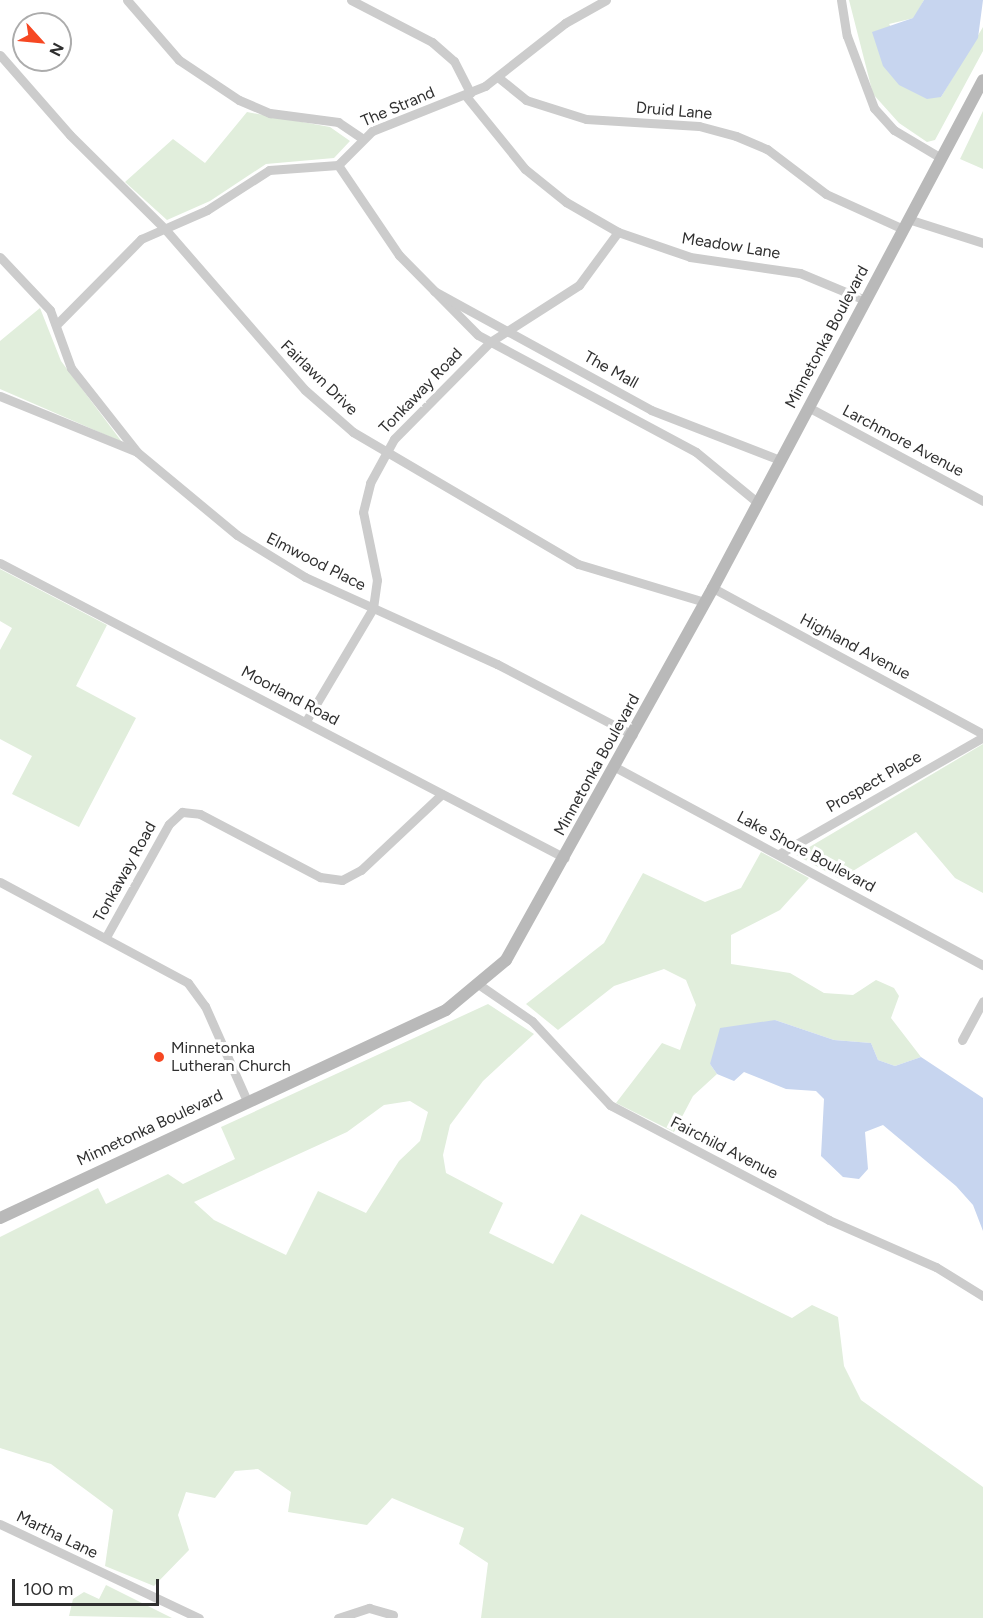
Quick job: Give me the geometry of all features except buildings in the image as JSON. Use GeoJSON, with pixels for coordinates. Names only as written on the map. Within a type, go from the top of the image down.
{"type":"FeatureCollection","features":[{"type":"Feature","properties":{"kind":"main road","name":"Minnetonka Boulevard"},"geometry":{"type":"LineString","coordinates":[[0,1218],[12,1210],[446,1010],[481,986],[506,960],[633,735],[983,80]]}},
{"type":"Feature","properties":{"kind":"main road"},"geometry":{"type":"LineString","coordinates":[[0,1204],[12,1210]]}},
{"type":"Feature","properties":{"kind":"street"},"geometry":{"type":"LineString","coordinates":[[127,0],[179,60],[239,100],[270,113],[338,123],[362,138]]}},
{"type":"Feature","properties":{"kind":"street"},"geometry":{"type":"LineString","coordinates":[[351,0],[432,42],[453,61],[468,94]]}},
{"type":"Feature","properties":{"kind":"street","name":"The Strand"},"geometry":{"type":"LineString","coordinates":[[338,165],[362,138],[468,94],[499,78],[594,2],[606,0]]}},
{"type":"Feature","properties":{"kind":"street"},"geometry":{"type":"LineString","coordinates":[[841,0],[854,58],[874,108],[894,130],[940,158]]}},
{"type":"Feature","properties":{"kind":"street","name":"Fairlawn Drive"},"geometry":{"type":"LineString","coordinates":[[0,55],[70,135],[165,229],[305,390],[352,432],[578,564],[705,602]]}},
{"type":"Feature","properties":{"kind":"street","name":"Druid Lane"},"geometry":{"type":"LineString","coordinates":[[499,78],[526,100],[586,119],[699,126],[736,136],[766,149],[826,194],[906,224],[983,243]]}},
{"type":"Feature","properties":{"kind":"street","name":"Meadow Lane"},"geometry":{"type":"LineString","coordinates":[[468,94],[525,169],[566,202],[618,232],[690,257],[800,273],[865,300]]}},
{"type":"Feature","properties":{"kind":"street"},"geometry":{"type":"LineString","coordinates":[[57,324],[128,251],[165,229],[207,210],[269,170],[338,165]]}},
{"type":"Feature","properties":{"kind":"street","name":"The Mall"},"geometry":{"type":"LineString","coordinates":[[338,165],[379,230],[434,291],[490,342],[696,452],[758,503]]}},
{"type":"Feature","properties":{"kind":"street","name":"Tonkaway Road"},"geometry":{"type":"LineString","coordinates":[[306,721],[373,608],[377,580],[363,512],[386,451],[490,342],[579,285],[618,232]]}},
{"type":"Feature","properties":{"kind":"street"},"geometry":{"type":"LineString","coordinates":[[0,256],[57,324],[71,368],[137,452]]}},
{"type":"Feature","properties":{"kind":"street","name":"The Mall"},"geometry":{"type":"LineString","coordinates":[[434,291],[509,330],[651,410],[780,460]]}},
{"type":"Feature","properties":{"kind":"street","name":"Elmwood Place"},"geometry":{"type":"LineString","coordinates":[[0,396],[137,452],[270,558],[633,735]]}},
{"type":"Feature","properties":{"kind":"street","name":"Larchmore Avenue"},"geometry":{"type":"LineString","coordinates":[[808,407],[983,501]]}},
{"type":"Feature","properties":{"kind":"street","name":"Moorland Road"},"geometry":{"type":"LineString","coordinates":[[0,563],[565,858]]}},
{"type":"Feature","properties":{"kind":"street","name":"Highland Avenue"},"geometry":{"type":"LineString","coordinates":[[712,588],[983,735]]}},
{"type":"Feature","properties":{"kind":"street","name":"Prospect Place"},"geometry":{"type":"LineString","coordinates":[[779,854],[983,735]]}},
{"type":"Feature","properties":{"kind":"street","name":"Lake Shore Boulevard"},"geometry":{"type":"LineString","coordinates":[[615,767],[983,965]]}},
{"type":"Feature","properties":{"kind":"street","name":"Tonkaway Road"},"geometry":{"type":"LineString","coordinates":[[106,937],[169,824],[182,812],[200,814],[320,877],[342,880],[361,870],[441,794]]}},
{"type":"Feature","properties":{"kind":"street"},"geometry":{"type":"LineString","coordinates":[[0,882],[188,983],[205,1006],[247,1101]]}},
{"type":"Feature","properties":{"kind":"street","name":"Fairchild Avenue"},"geometry":{"type":"LineString","coordinates":[[481,986],[532,1020],[610,1105],[829,1220],[936,1267],[983,1296]]}},
{"type":"Feature","properties":{"kind":"street"},"geometry":{"type":"LineString","coordinates":[[962,1040],[983,1001]]}},
{"type":"Feature","properties":{"kind":"street","name":"Martha Lane"},"geometry":{"type":"LineString","coordinates":[[0,1524],[199,1618]]}},
{"type":"Feature","properties":{"kind":"street"},"geometry":{"type":"LineString","coordinates":[[338,1618],[369,1608],[393,1615]]}},
{"type":"Feature","properties":{"kind":"green space"},"geometry":{"type":"Polygon","coordinates":[[[849,0],[924,0],[914,18],[889,24],[941,97],[983,27],[983,51],[935,140],[927,142],[899,123],[873,94],[849,0]]]}},
{"type":"Feature","properties":{"kind":"green space"},"geometry":{"type":"Polygon","coordinates":[[[983,111],[983,169],[960,159],[983,111]]]}},
{"type":"Feature","properties":{"kind":"green space"},"geometry":{"type":"Polygon","coordinates":[[[247,112],[330,127],[350,141],[334,158],[266,164],[210,201],[167,220],[125,182],[173,139],[205,163],[247,112]]]}},
{"type":"Feature","properties":{"kind":"green space"},"geometry":{"type":"Polygon","coordinates":[[[40,308],[61,361],[122,442],[0,389],[0,341],[40,308]]]}},
{"type":"Feature","properties":{"kind":"green space"},"geometry":{"type":"Polygon","coordinates":[[[0,569],[107,625],[76,686],[136,718],[79,827],[12,794],[32,756],[0,739],[0,650],[12,628],[0,621],[0,569]]]}},
{"type":"Feature","properties":{"kind":"green space"},"geometry":{"type":"Polygon","coordinates":[[[983,744],[983,893],[955,878],[916,832],[840,879],[796,855],[983,744]]]}},
{"type":"Feature","properties":{"kind":"green space"},"geometry":{"type":"Polygon","coordinates":[[[761,852],[809,878],[780,910],[731,935],[731,964],[790,973],[824,993],[853,995],[876,980],[894,988],[899,996],[891,1018],[921,1057],[895,1066],[878,1060],[871,1043],[834,1040],[775,1020],[710,1064],[717,1074],[693,1096],[674,1132],[616,1103],[662,1043],[680,1050],[696,1005],[686,980],[664,969],[614,986],[558,1030],[526,1004],[604,943],[643,873],[705,902],[741,888],[761,852]]]}},
{"type":"Feature","properties":{"kind":"green space"},"geometry":{"type":"Polygon","coordinates":[[[488,1004],[534,1034],[483,1081],[450,1125],[443,1155],[446,1173],[503,1203],[489,1233],[553,1264],[581,1214],[792,1318],[812,1305],[838,1317],[844,1366],[861,1400],[983,1487],[983,1618],[481,1618],[488,1563],[459,1544],[464,1528],[392,1498],[367,1525],[288,1512],[291,1492],[258,1469],[235,1471],[215,1498],[186,1492],[178,1515],[189,1550],[154,1586],[105,1566],[113,1510],[51,1464],[0,1448],[0,1237],[98,1188],[106,1204],[168,1174],[183,1184],[235,1159],[221,1127],[488,1004]],[[410,1101],[384,1105],[347,1132],[194,1202],[214,1220],[286,1255],[318,1191],[366,1213],[399,1161],[420,1141],[428,1112],[410,1101]]]}},
{"type":"Feature","properties":{"kind":"green space"},"geometry":{"type":"Polygon","coordinates":[[[106,1585],[172,1618],[69,1616],[73,1599],[84,1592],[99,1599],[106,1585]]]}},
{"type":"Feature","properties":{"kind":"water"},"geometry":{"type":"Polygon","coordinates":[[[924,0],[983,0],[978,38],[941,97],[927,99],[899,85],[883,66],[872,32],[913,18],[924,0]]]}},
{"type":"Feature","properties":{"kind":"water"},"geometry":{"type":"Polygon","coordinates":[[[775,1020],[834,1040],[871,1043],[878,1060],[895,1066],[921,1057],[983,1098],[983,1231],[973,1205],[956,1186],[883,1125],[865,1132],[868,1169],[859,1179],[843,1177],[821,1156],[824,1099],[816,1091],[786,1089],[744,1072],[734,1081],[717,1074],[710,1064],[720,1028],[775,1020]]]}},
{"type":"Feature","properties":{"kind":"place","name":"Minnetonka Lutheran Church"},"geometry":{"type":"Point","coordinates":[159,1057]}}]}
